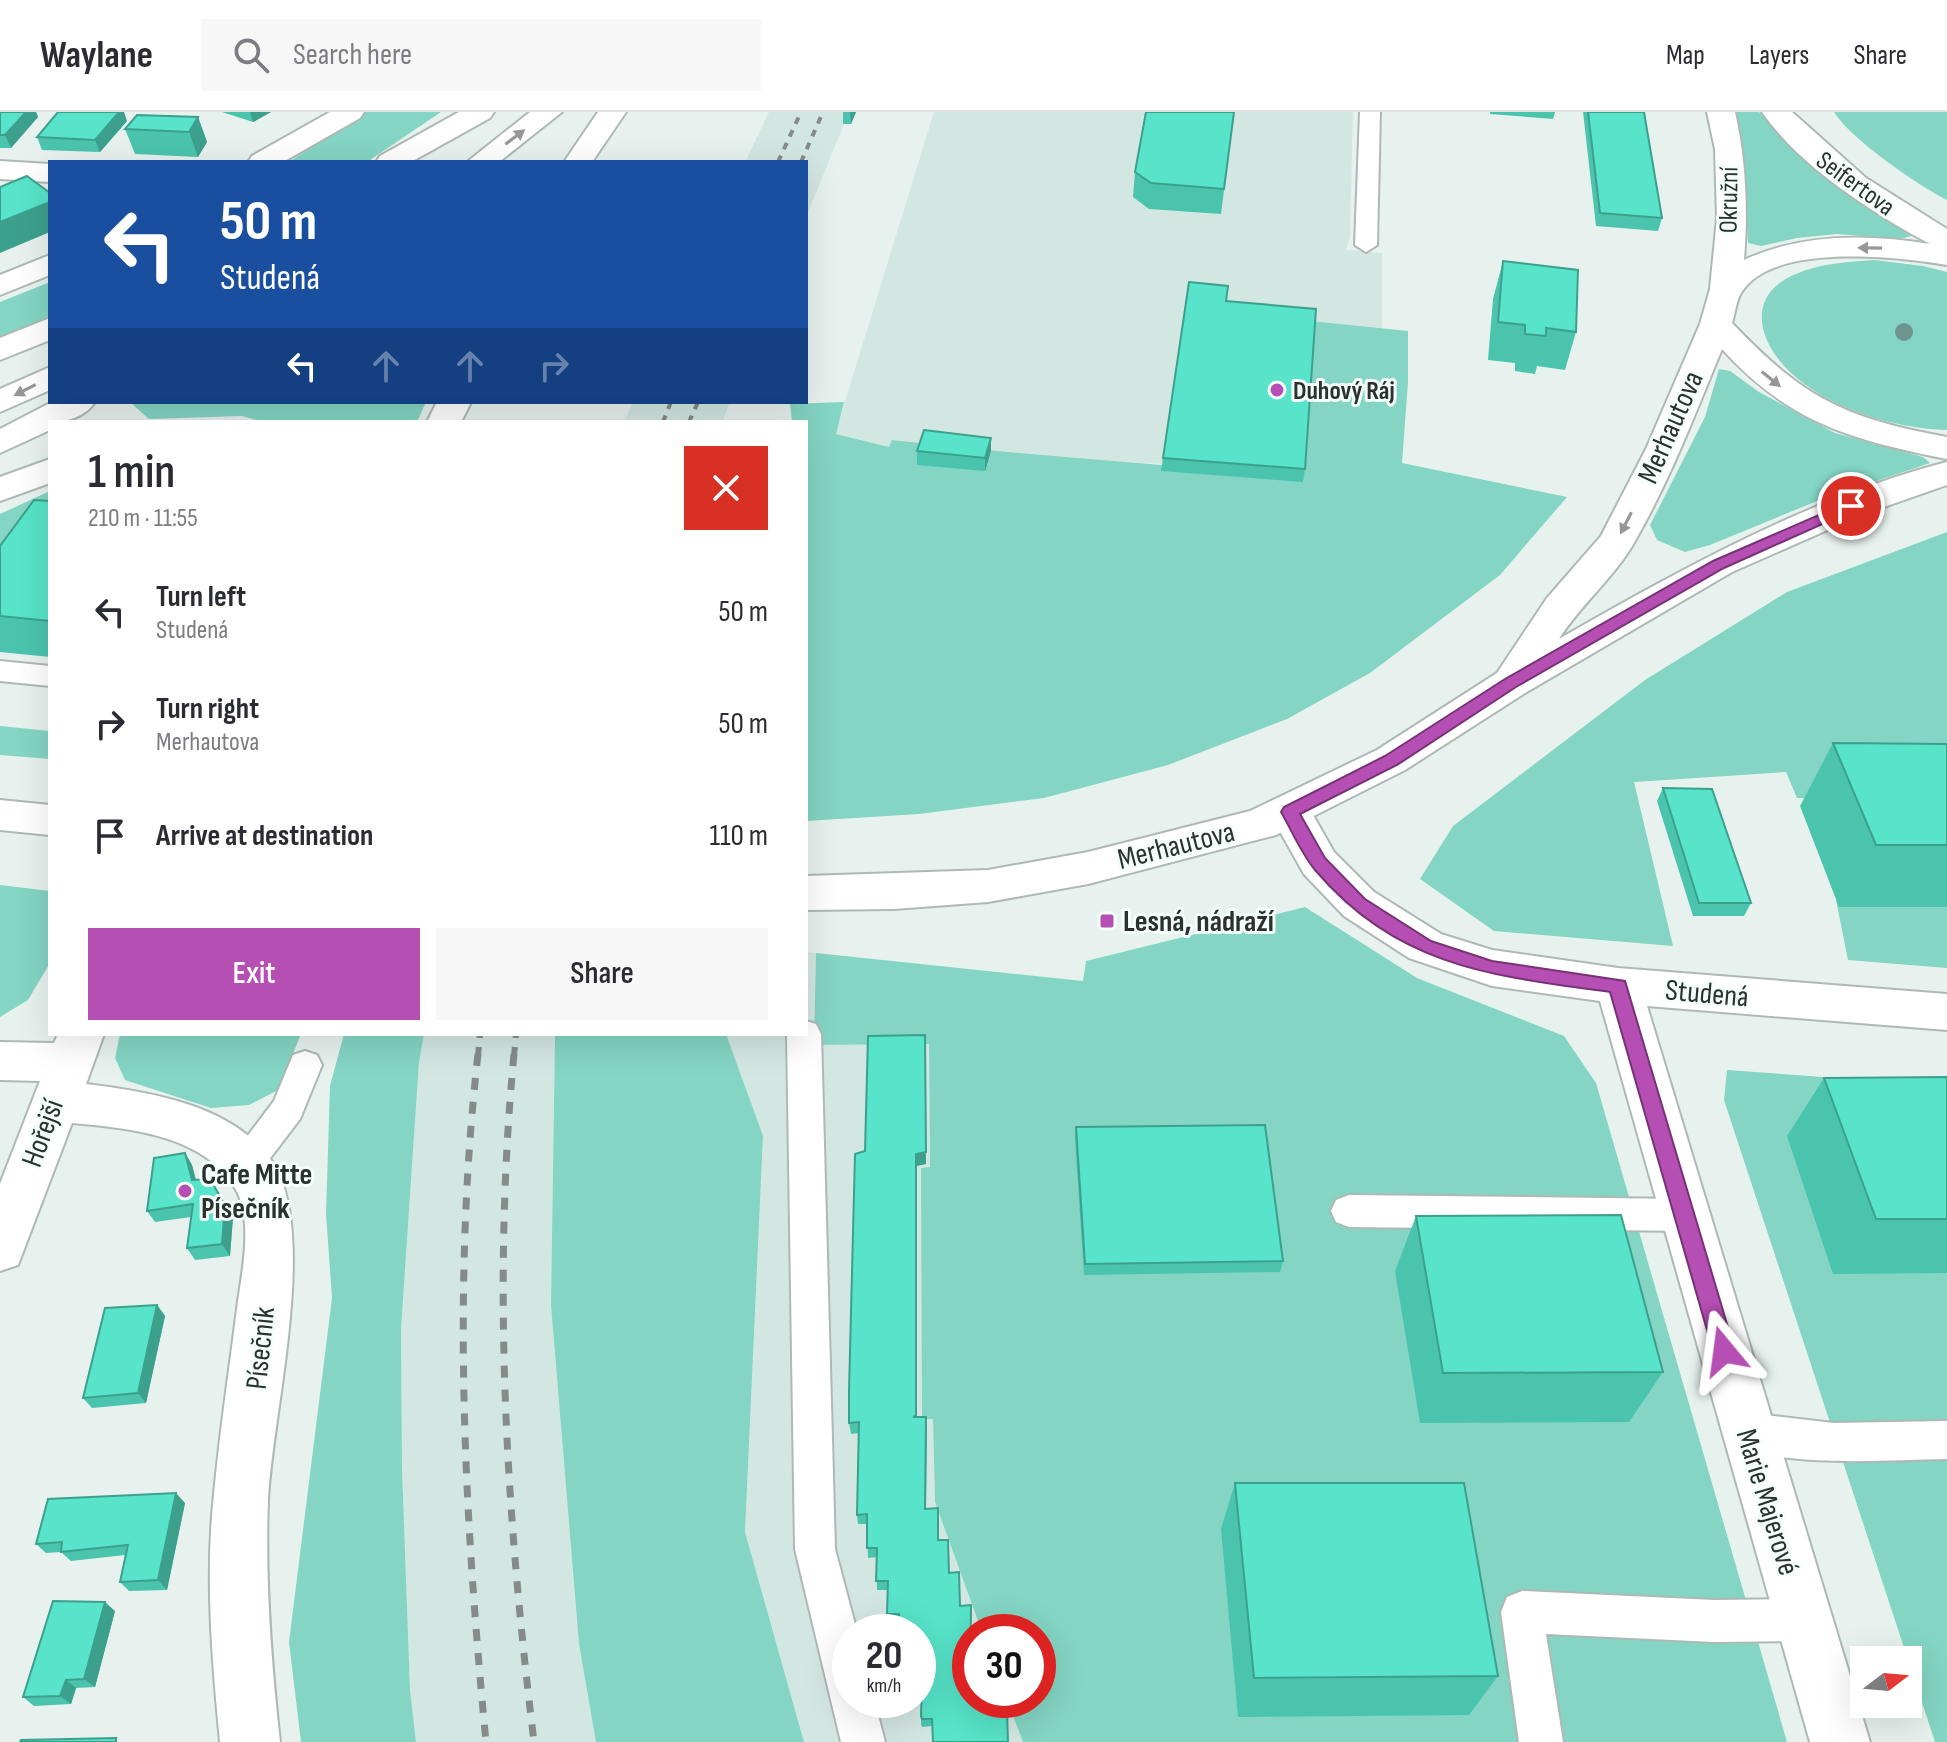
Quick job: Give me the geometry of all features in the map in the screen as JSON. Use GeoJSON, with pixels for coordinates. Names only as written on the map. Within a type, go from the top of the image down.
{"type":"FeatureCollection","features":[{"type":"Feature","properties":{"kind":"main road"},"geometry":{"type":"LineString","coordinates":[[266,160],[350,112]]}},
{"type":"Feature","properties":{"kind":"main road"},"geometry":{"type":"LineString","coordinates":[[394,160],[480,112]]}},
{"type":"Feature","properties":{"kind":"main road"},"geometry":{"type":"LineString","coordinates":[[427,160],[496,112]]}},
{"type":"Feature","properties":{"kind":"main road"},"geometry":{"type":"LineString","coordinates":[[484,160],[548,112]]}},
{"type":"Feature","properties":{"kind":"main road"},"geometry":{"type":"LineString","coordinates":[[579,160],[612,112]]}},
{"type":"Feature","properties":{"kind":"main road","name":"Okružní"},"geometry":{"type":"LineString","coordinates":[[1716,324],[1726,289],[1732,218],[1729,149],[1721,112]]}},
{"type":"Feature","properties":{"kind":"main road","name":"Seifertova"},"geometry":{"type":"LineString","coordinates":[[1776,112],[1807,146],[1851,182],[1912,223],[1947,241]]}},
{"type":"Feature","properties":{"kind":"main road"},"geometry":{"type":"LineString","coordinates":[[0,170],[48,173]]}},
{"type":"Feature","properties":{"kind":"main road"},"geometry":{"type":"LineString","coordinates":[[1726,289],[1755,266],[1790,253],[1846,248],[1905,249],[1947,256]]}},
{"type":"Feature","properties":{"kind":"main road"},"geometry":{"type":"LineString","coordinates":[[0,286],[48,265]]}},
{"type":"Feature","properties":{"kind":"main road"},"geometry":{"type":"LineString","coordinates":[[1716,324],[1770,381],[1817,409],[1900,439],[1947,448]]}},
{"type":"Feature","properties":{"kind":"main road","name":"Merhautova"},"geometry":{"type":"LineString","coordinates":[[1511,683],[1560,607],[1617,541],[1663,449],[1716,324]]}},
{"type":"Feature","properties":{"kind":"main road"},"geometry":{"type":"LineString","coordinates":[[0,350],[48,329]]}},
{"type":"Feature","properties":{"kind":"main road"},"geometry":{"type":"LineString","coordinates":[[0,402],[48,378]]}},
{"type":"Feature","properties":{"kind":"main road"},"geometry":{"type":"LineString","coordinates":[[0,443],[74,404]]}},
{"type":"Feature","properties":{"kind":"main road"},"geometry":{"type":"LineString","coordinates":[[0,490],[48,471]]}},
{"type":"Feature","properties":{"kind":"main road","name":"Merhautova"},"geometry":{"type":"LineString","coordinates":[[808,893],[988,886],[1088,868],[1261,824],[1391,760],[1511,683],[1719,564],[1851,506],[1947,473]]}},
{"type":"Feature","properties":{"kind":"main road","name":"Studená"},"geometry":{"type":"LineString","coordinates":[[1290,812],[1319,863],[1359,904],[1425,946],[1492,968],[1618,986],[1947,1012]]}},
{"type":"Feature","properties":{"kind":"main road"},"geometry":{"type":"LineString","coordinates":[[0,815],[48,820]]}},
{"type":"Feature","properties":{"kind":"main road","name":"Marie Majerové"},"geometry":{"type":"LineString","coordinates":[[1618,986],[1840,1742]]}},
{"type":"Feature","properties":{"kind":"main road","name":"Písečník"},"geometry":{"type":"LineString","coordinates":[[0,1061],[68,1066],[124,1109],[178,1123],[230,1148],[245,1163],[263,1195],[270,1232],[265,1306],[241,1495],[239,1542],[239,1636],[250,1742]]}},
{"type":"Feature","properties":{"kind":"main road","name":"Hořejší"},"geometry":{"type":"LineString","coordinates":[[0,1249],[68,1066]]}},
{"type":"Feature","properties":{"kind":"lane"},"geometry":{"type":"LineString","coordinates":[[1366,245],[1370,112]]}},
{"type":"Feature","properties":{"kind":"lane"},"geometry":{"type":"LineString","coordinates":[[0,671],[48,676]]}},
{"type":"Feature","properties":{"kind":"lane"},"geometry":{"type":"LineString","coordinates":[[804,1036],[815,1549],[832,1618]]}},
{"type":"Feature","properties":{"kind":"lane"},"geometry":{"type":"LineString","coordinates":[[245,1163],[288,1109],[305,1065]]}},
{"type":"Feature","properties":{"kind":"lane"},"geometry":{"type":"LineString","coordinates":[[1349,1211],[1685,1215]]}},
{"type":"Feature","properties":{"kind":"lane"},"geometry":{"type":"LineString","coordinates":[[1747,1432],[1834,1442],[1947,1440]]}},
{"type":"Feature","properties":{"kind":"lane"},"geometry":{"type":"LineString","coordinates":[[1541,1742],[1522,1612],[1714,1621],[1804,1620]]}},
{"type":"Feature","properties":{"kind":"lane"},"geometry":{"type":"LineString","coordinates":[[857,1718],[863,1742]]}},
{"type":"Feature","properties":{"kind":"shaded area"},"geometry":{"type":"Polygon","coordinates":[[[769,112],[849,112],[808,212],[808,160],[746,160],[769,112]]]}},
{"type":"Feature","properties":{"kind":"shaded area"},"geometry":{"type":"Polygon","coordinates":[[[934,112],[1353,112],[1350,237],[1346,250],[1382,253],[1382,330],[1310,322],[1299,478],[1162,464],[890,447],[835,434],[934,112]]]}},
{"type":"Feature","properties":{"kind":"shaded area"},"geometry":{"type":"Polygon","coordinates":[[[632,404],[729,404],[723,420],[625,420],[632,404]]]}},
{"type":"Feature","properties":{"kind":"shaded area"},"geometry":{"type":"Polygon","coordinates":[[[808,952],[816,953],[815,1045],[929,1044],[930,1168],[922,1168],[923,1419],[933,1419],[935,1502],[975,1614],[952,1614],[952,1718],[1014,1718],[1023,1742],[804,1742],[745,1532],[763,1137],[727,1036],[808,1036],[808,952]]]}},
{"type":"Feature","properties":{"kind":"shaded area"},"geometry":{"type":"Polygon","coordinates":[[[424,1036],[555,1036],[551,1305],[579,1644],[596,1742],[416,1742],[410,1690],[402,1468],[401,1328],[419,1062],[424,1036]]]}},
{"type":"Feature","properties":{"kind":"green space"},"geometry":{"type":"Polygon","coordinates":[[[365,112],[441,112],[370,160],[292,160],[365,112]]]}},
{"type":"Feature","properties":{"kind":"green space"},"geometry":{"type":"Polygon","coordinates":[[[1736,112],[1759,112],[1814,168],[1911,236],[1899,239],[1837,234],[1761,246],[1748,243],[1736,112]]]}},
{"type":"Feature","properties":{"kind":"green space"},"geometry":{"type":"Polygon","coordinates":[[[1834,112],[1947,112],[1947,200],[1886,160],[1855,135],[1834,112]]]}},
{"type":"Feature","properties":{"kind":"green space"},"geometry":{"type":"Polygon","coordinates":[[[1874,260],[1947,272],[1947,430],[1884,421],[1842,406],[1822,396],[1789,371],[1770,346],[1764,332],[1763,305],[1769,293],[1780,283],[1815,267],[1874,260]]]}},
{"type":"Feature","properties":{"kind":"green space"},"geometry":{"type":"Polygon","coordinates":[[[48,283],[48,317],[0,338],[0,302],[48,283]]]}},
{"type":"Feature","properties":{"kind":"green space"},"geometry":{"type":"Polygon","coordinates":[[[1310,321],[1408,331],[1402,463],[1567,497],[1500,575],[1370,673],[1287,719],[1168,765],[1044,798],[919,814],[808,821],[808,420],[792,420],[790,404],[844,402],[836,434],[889,447],[892,440],[1298,477],[1310,321]]]}},
{"type":"Feature","properties":{"kind":"green space"},"geometry":{"type":"Polygon","coordinates":[[[1719,369],[1730,371],[1759,392],[1835,433],[1923,457],[1930,463],[1817,501],[1710,545],[1685,552],[1657,540],[1650,525],[1705,417],[1719,369]]]}},
{"type":"Feature","properties":{"kind":"green space"},"geometry":{"type":"Polygon","coordinates":[[[132,404],[425,404],[418,420],[256,420],[242,416],[149,419],[132,404]]]}},
{"type":"Feature","properties":{"kind":"green space"},"geometry":{"type":"Polygon","coordinates":[[[48,492],[48,522],[0,574],[0,514],[48,492]]]}},
{"type":"Feature","properties":{"kind":"green space"},"geometry":{"type":"Polygon","coordinates":[[[1947,532],[1947,799],[1797,798],[1786,772],[1634,782],[1673,946],[1494,931],[1420,879],[1453,826],[1645,680],[1787,592],[1947,532]]]}},
{"type":"Feature","properties":{"kind":"green space"},"geometry":{"type":"Polygon","coordinates":[[[0,726],[48,731],[48,759],[0,755],[0,726]]]}},
{"type":"Feature","properties":{"kind":"green space"},"geometry":{"type":"Polygon","coordinates":[[[0,885],[48,891],[48,966],[28,1000],[0,1017],[0,885]]]}},
{"type":"Feature","properties":{"kind":"green space"},"geometry":{"type":"Polygon","coordinates":[[[1836,900],[1947,901],[1947,968],[1848,960],[1836,900]]]}},
{"type":"Feature","properties":{"kind":"green space"},"geometry":{"type":"Polygon","coordinates":[[[1305,907],[1417,978],[1564,1036],[1596,1083],[1787,1742],[1023,1742],[1014,1718],[1056,1718],[1056,1614],[975,1614],[935,1502],[933,1419],[922,1419],[921,1168],[930,1167],[929,1044],[814,1045],[816,953],[1083,981],[1086,961],[1305,907]]]}},
{"type":"Feature","properties":{"kind":"green space"},"geometry":{"type":"Polygon","coordinates":[[[120,1036],[300,1036],[278,1090],[249,1105],[211,1108],[125,1080],[115,1058],[120,1036]]]}},
{"type":"Feature","properties":{"kind":"green space"},"geometry":{"type":"Polygon","coordinates":[[[343,1036],[424,1036],[419,1062],[401,1329],[402,1468],[410,1690],[416,1742],[301,1742],[289,1642],[332,1298],[326,1214],[330,1086],[343,1036]]]}},
{"type":"Feature","properties":{"kind":"green space"},"geometry":{"type":"Polygon","coordinates":[[[555,1036],[727,1036],[763,1136],[745,1532],[804,1742],[596,1742],[579,1644],[551,1305],[555,1036]]]}},
{"type":"Feature","properties":{"kind":"green space"},"geometry":{"type":"Polygon","coordinates":[[[1727,1070],[1947,1086],[1947,1742],[1935,1742],[1922,1702],[1922,1646],[1903,1646],[1724,1100],[1727,1070]]]}},
{"type":"Feature","properties":{"kind":"building"},"geometry":{"type":"Polygon","coordinates":[[[0,112],[26,112],[5,135],[0,135],[0,112]]]}},
{"type":"Feature","properties":{"kind":"building"},"geometry":{"type":"Polygon","coordinates":[[[58,112],[119,112],[95,140],[37,137],[58,112]]]}},
{"type":"Feature","properties":{"kind":"building"},"geometry":{"type":"Polygon","coordinates":[[[1146,112],[1234,112],[1224,189],[1151,183],[1135,172],[1146,112]]]}},
{"type":"Feature","properties":{"kind":"building"},"geometry":{"type":"Polygon","coordinates":[[[1588,112],[1644,112],[1662,218],[1600,213],[1588,112]]]}},
{"type":"Feature","properties":{"kind":"building"},"geometry":{"type":"Polygon","coordinates":[[[137,115],[198,117],[189,132],[125,129],[137,115]]]}},
{"type":"Feature","properties":{"kind":"building"},"geometry":{"type":"Polygon","coordinates":[[[27,176],[48,192],[48,203],[0,222],[0,187],[27,176]]]}},
{"type":"Feature","properties":{"kind":"building"},"geometry":{"type":"Polygon","coordinates":[[[1503,261],[1578,270],[1576,332],[1546,328],[1546,336],[1525,334],[1525,325],[1498,322],[1503,261]]]}},
{"type":"Feature","properties":{"kind":"building"},"geometry":{"type":"Polygon","coordinates":[[[1189,282],[1228,286],[1226,301],[1316,309],[1305,469],[1163,458],[1189,282]]]}},
{"type":"Feature","properties":{"kind":"building"},"geometry":{"type":"Polygon","coordinates":[[[924,430],[991,438],[985,458],[917,451],[924,430]]]}},
{"type":"Feature","properties":{"kind":"building"},"geometry":{"type":"Polygon","coordinates":[[[34,500],[48,501],[48,621],[0,616],[0,546],[34,500]]]}},
{"type":"Feature","properties":{"kind":"building"},"geometry":{"type":"Polygon","coordinates":[[[1833,743],[1947,744],[1947,845],[1876,845],[1833,743]]]}},
{"type":"Feature","properties":{"kind":"building"},"geometry":{"type":"Polygon","coordinates":[[[1663,788],[1712,789],[1751,903],[1699,903],[1663,788]]]}},
{"type":"Feature","properties":{"kind":"building"},"geometry":{"type":"Polygon","coordinates":[[[925,1035],[926,1152],[916,1154],[916,1416],[913,1417],[926,1417],[925,1509],[938,1508],[938,1540],[948,1540],[949,1573],[959,1572],[960,1606],[971,1605],[971,1614],[952,1614],[952,1718],[1007,1718],[1008,1742],[933,1742],[932,1719],[922,1718],[936,1718],[936,1614],[887,1614],[888,1581],[876,1581],[877,1548],[867,1548],[867,1514],[857,1515],[859,1422],[849,1423],[849,1391],[855,1154],[865,1151],[868,1036],[925,1035]]]}},
{"type":"Feature","properties":{"kind":"building"},"geometry":{"type":"Polygon","coordinates":[[[1947,1077],[1947,1219],[1876,1219],[1824,1078],[1947,1077]]]}},
{"type":"Feature","properties":{"kind":"building"},"geometry":{"type":"Polygon","coordinates":[[[1265,1125],[1283,1261],[1085,1264],[1076,1127],[1265,1125]]]}},
{"type":"Feature","properties":{"kind":"building"},"geometry":{"type":"Polygon","coordinates":[[[185,1153],[192,1180],[210,1179],[225,1205],[222,1244],[187,1248],[193,1204],[147,1211],[154,1158],[185,1153]]]}},
{"type":"Feature","properties":{"kind":"building"},"geometry":{"type":"Polygon","coordinates":[[[1621,1215],[1663,1372],[1443,1373],[1416,1216],[1621,1215]]]}},
{"type":"Feature","properties":{"kind":"building"},"geometry":{"type":"Polygon","coordinates":[[[157,1305],[138,1393],[83,1398],[105,1308],[157,1305]]]}},
{"type":"Feature","properties":{"kind":"building"},"geometry":{"type":"Polygon","coordinates":[[[1235,1483],[1464,1483],[1498,1676],[1254,1678],[1235,1483]]]}},
{"type":"Feature","properties":{"kind":"building"},"geometry":{"type":"Polygon","coordinates":[[[176,1493],[158,1580],[120,1582],[128,1545],[61,1552],[62,1542],[36,1544],[48,1499],[176,1493]]]}},
{"type":"Feature","properties":{"kind":"building"},"geometry":{"type":"Polygon","coordinates":[[[53,1601],[105,1602],[84,1679],[66,1680],[60,1696],[23,1697],[53,1601]]]}},
{"type":"Feature","properties":{"kind":"building"},"geometry":{"type":"Polygon","coordinates":[[[116,1738],[116,1742],[20,1742],[21,1740],[116,1738]]]}},
{"type":"Feature","properties":{"kind":"railway"},"geometry":{"type":"LineString","coordinates":[[779,160],[801,112]]}},
{"type":"Feature","properties":{"kind":"railway"},"geometry":{"type":"LineString","coordinates":[[802,160],[823,112]]}},
{"type":"Feature","properties":{"kind":"railway"},"geometry":{"type":"LineString","coordinates":[[664,420],[670,404]]}},
{"type":"Feature","properties":{"kind":"railway"},"geometry":{"type":"LineString","coordinates":[[690,420],[697,404]]}},
{"type":"Feature","properties":{"kind":"railway"},"geometry":{"type":"LineString","coordinates":[[478,1056],[480,1036]]}},
{"type":"Feature","properties":{"kind":"railway"},"geometry":{"type":"LineString","coordinates":[[514,1056],[516,1036]]}},
{"type":"Feature","properties":{"kind":"railway"},"geometry":{"type":"LineString","coordinates":[[478,1054],[470,1140],[463,1312],[467,1484],[486,1742]]}},
{"type":"Feature","properties":{"kind":"railway"},"geometry":{"type":"LineString","coordinates":[[514,1054],[504,1226],[505,1398],[516,1570],[534,1742]]}},
{"type":"Feature","properties":{"kind":"place","name":"Duhový Ráj"},"geometry":{"type":"Point","coordinates":[1277,390]}},
{"type":"Feature","properties":{"kind":"place","name":"Lesná, nádraží"},"geometry":{"type":"Point","coordinates":[1107,921]}},
{"type":"Feature","properties":{"kind":"place","name":"Cafe Mitte Písečník"},"geometry":{"type":"Point","coordinates":[185,1191]}},
{"type":"Feature","properties":{"kind":"route"},"geometry":{"type":"LineString","coordinates":[[1724,1351],[1618,986],[1492,968],[1425,946],[1359,904],[1319,863],[1290,812],[1391,760],[1511,683],[1719,564],[1851,506]]}}]}
